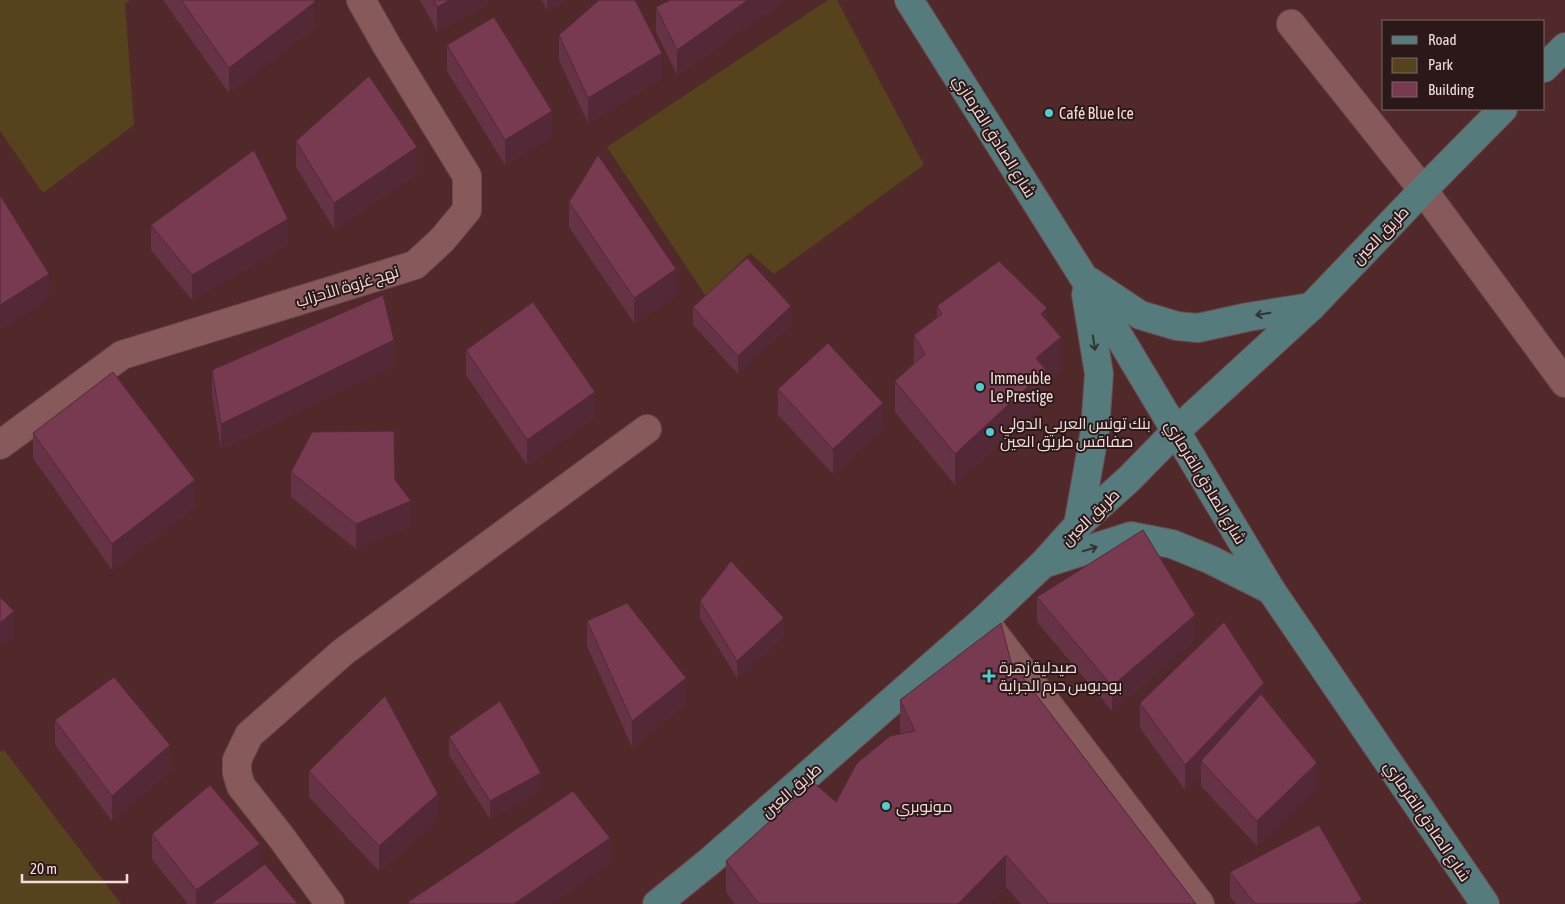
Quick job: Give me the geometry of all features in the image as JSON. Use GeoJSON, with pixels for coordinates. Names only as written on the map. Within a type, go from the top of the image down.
{"type":"FeatureCollection","features":[{"type":"Feature","properties":{"kind":"main road","name":"شارع الصادق القرمازي"},"geometry":{"type":"LineString","coordinates":[[909,0],[1084,278],[1271,590],[1485,904]]}},
{"type":"Feature","properties":{"kind":"main road"},"geometry":{"type":"LineString","coordinates":[[1545,67],[1565,47]]}},
{"type":"Feature","properties":{"kind":"main road","name":"طريق العين"},"geometry":{"type":"LineString","coordinates":[[657,904],[710,861],[984,620],[1044,564],[1078,525],[1129,479],[1176,431],[1311,307],[1502,110]]}},
{"type":"Feature","properties":{"kind":"main road"},"geometry":{"type":"LineString","coordinates":[[1084,278],[1140,315],[1177,326],[1198,328],[1248,317],[1311,307]]}},
{"type":"Feature","properties":{"kind":"main road"},"geometry":{"type":"LineString","coordinates":[[1078,525],[1095,430],[1099,374],[1084,278]]}},
{"type":"Feature","properties":{"kind":"main road"},"geometry":{"type":"LineString","coordinates":[[1044,564],[1132,536],[1172,544],[1209,559],[1271,590]]}},
{"type":"Feature","properties":{"kind":"street","name":"نهج غزوة الأحزاب"},"geometry":{"type":"LineString","coordinates":[[0,445],[122,355],[415,265],[442,240],[467,210],[467,176],[361,0]]}},
{"type":"Feature","properties":{"kind":"street"},"geometry":{"type":"LineString","coordinates":[[1291,24],[1423,190],[1565,383]]}},
{"type":"Feature","properties":{"kind":"street"},"geometry":{"type":"LineString","coordinates":[[330,904],[241,786],[237,773],[237,760],[249,735],[343,652],[647,429]]}},
{"type":"Feature","properties":{"kind":"street"},"geometry":{"type":"LineString","coordinates":[[984,620],[1200,904]]}},
{"type":"Feature","properties":{"kind":"green space"},"geometry":{"type":"Polygon","coordinates":[[[0,0],[130,0],[125,4],[134,125],[43,193],[0,131],[0,0]]]}},
{"type":"Feature","properties":{"kind":"green space"},"geometry":{"type":"Polygon","coordinates":[[[828,0],[837,0],[924,165],[774,274],[750,253],[706,296],[607,147],[828,0]]]}},
{"type":"Feature","properties":{"kind":"green space"},"geometry":{"type":"Polygon","coordinates":[[[4,750],[121,904],[0,904],[0,752],[4,750]]]}},
{"type":"Feature","properties":{"kind":"building"},"geometry":{"type":"Polygon","coordinates":[[[181,0],[314,0],[315,2],[229,68],[181,0]]]}},
{"type":"Feature","properties":{"kind":"building"},"geometry":{"type":"Polygon","coordinates":[[[434,0],[450,0],[437,7],[434,0]]]}},
{"type":"Feature","properties":{"kind":"building"},"geometry":{"type":"Polygon","coordinates":[[[599,0],[635,0],[662,53],[588,98],[559,35],[599,0]]]}},
{"type":"Feature","properties":{"kind":"building"},"geometry":{"type":"Polygon","coordinates":[[[670,0],[748,0],[677,50],[656,7],[670,0]]]}},
{"type":"Feature","properties":{"kind":"building"},"geometry":{"type":"Polygon","coordinates":[[[494,17],[552,111],[505,140],[447,45],[494,17]]]}},
{"type":"Feature","properties":{"kind":"building"},"geometry":{"type":"Polygon","coordinates":[[[369,76],[417,147],[334,203],[296,141],[369,76]]]}},
{"type":"Feature","properties":{"kind":"building"},"geometry":{"type":"Polygon","coordinates":[[[254,150],[288,219],[192,275],[151,225],[254,150]]]}},
{"type":"Feature","properties":{"kind":"building"},"geometry":{"type":"Polygon","coordinates":[[[598,155],[676,269],[634,298],[569,202],[598,155]]]}},
{"type":"Feature","properties":{"kind":"building"},"geometry":{"type":"Polygon","coordinates":[[[0,195],[49,274],[0,305],[0,195]]]}},
{"type":"Feature","properties":{"kind":"building"},"geometry":{"type":"Polygon","coordinates":[[[747,258],[791,306],[738,356],[693,307],[747,258]]]}},
{"type":"Feature","properties":{"kind":"building","name":"Immeuble Le Prestige"},"geometry":{"type":"Polygon","coordinates":[[[999,261],[1047,308],[1041,314],[1061,337],[1036,358],[1046,370],[955,454],[895,381],[925,354],[914,335],[942,314],[937,306],[999,261]]]}},
{"type":"Feature","properties":{"kind":"building"},"geometry":{"type":"Polygon","coordinates":[[[383,295],[394,340],[221,424],[212,370],[383,295]]]}},
{"type":"Feature","properties":{"kind":"building"},"geometry":{"type":"Polygon","coordinates":[[[533,302],[595,392],[527,440],[466,350],[533,302]]]}},
{"type":"Feature","properties":{"kind":"building"},"geometry":{"type":"Polygon","coordinates":[[[828,343],[883,403],[833,449],[778,389],[828,343]]]}},
{"type":"Feature","properties":{"kind":"building"},"geometry":{"type":"Polygon","coordinates":[[[113,372],[195,480],[112,544],[33,433],[113,372]]]}},
{"type":"Feature","properties":{"kind":"building"},"geometry":{"type":"Polygon","coordinates":[[[394,431],[395,480],[411,501],[356,524],[291,472],[312,432],[394,431]]]}},
{"type":"Feature","properties":{"kind":"building"},"geometry":{"type":"Polygon","coordinates":[[[1143,530],[1195,615],[1112,686],[1037,597],[1143,530]]]}},
{"type":"Feature","properties":{"kind":"building"},"geometry":{"type":"Polygon","coordinates":[[[731,561],[784,618],[737,661],[700,601],[731,561]]]}},
{"type":"Feature","properties":{"kind":"building"},"geometry":{"type":"Polygon","coordinates":[[[0,597],[14,611],[0,623],[0,597]]]}},
{"type":"Feature","properties":{"kind":"building"},"geometry":{"type":"Polygon","coordinates":[[[627,603],[686,678],[632,721],[587,621],[627,603]]]}},
{"type":"Feature","properties":{"kind":"building"},"geometry":{"type":"Polygon","coordinates":[[[1224,622],[1264,683],[1185,765],[1140,703],[1224,622]]]}},
{"type":"Feature","properties":{"kind":"building"},"geometry":{"type":"Polygon","coordinates":[[[1001,623],[1011,662],[1196,904],[1049,904],[1006,855],[958,904],[759,904],[726,861],[813,782],[836,802],[857,763],[890,736],[915,731],[900,700],[1001,623]]]}},
{"type":"Feature","properties":{"kind":"building"},"geometry":{"type":"Polygon","coordinates":[[[114,677],[170,745],[112,796],[55,720],[114,677]]]}},
{"type":"Feature","properties":{"kind":"building"},"geometry":{"type":"Polygon","coordinates":[[[1261,694],[1317,763],[1257,821],[1201,761],[1261,694]]]}},
{"type":"Feature","properties":{"kind":"building"},"geometry":{"type":"Polygon","coordinates":[[[385,696],[438,794],[379,846],[309,771],[385,696]]]}},
{"type":"Feature","properties":{"kind":"building"},"geometry":{"type":"Polygon","coordinates":[[[500,701],[541,773],[490,801],[449,737],[500,701]]]}},
{"type":"Feature","properties":{"kind":"building"},"geometry":{"type":"Polygon","coordinates":[[[210,785],[260,844],[196,890],[152,834],[210,785]]]}},
{"type":"Feature","properties":{"kind":"building"},"geometry":{"type":"Polygon","coordinates":[[[573,791],[610,838],[514,904],[409,904],[408,902],[573,791]]]}},
{"type":"Feature","properties":{"kind":"building"},"geometry":{"type":"Polygon","coordinates":[[[1319,825],[1362,900],[1355,904],[1255,904],[1230,872],[1319,825]]]}},
{"type":"Feature","properties":{"kind":"building"},"geometry":{"type":"Polygon","coordinates":[[[265,864],[298,904],[211,904],[265,864]]]}},
{"type":"Feature","properties":{"kind":"place","name":"Café Blue Ice"},"geometry":{"type":"Point","coordinates":[1049,113]}},
{"type":"Feature","properties":{"kind":"place","name":"Immeuble Le Prestige"},"geometry":{"type":"Point","coordinates":[980,387]}},
{"type":"Feature","properties":{"kind":"place","name":"بنك تونس العربي الدولي صفاقس طريق العين"},"geometry":{"type":"Point","coordinates":[990,432]}},
{"type":"Feature","properties":{"kind":"place","name":"صيدلية زهرة بودبوس حرم الجراية"},"geometry":{"type":"Point","coordinates":[989,676]}},
{"type":"Feature","properties":{"kind":"place","name":"مونوبري"},"geometry":{"type":"Point","coordinates":[886,806]}}]}
